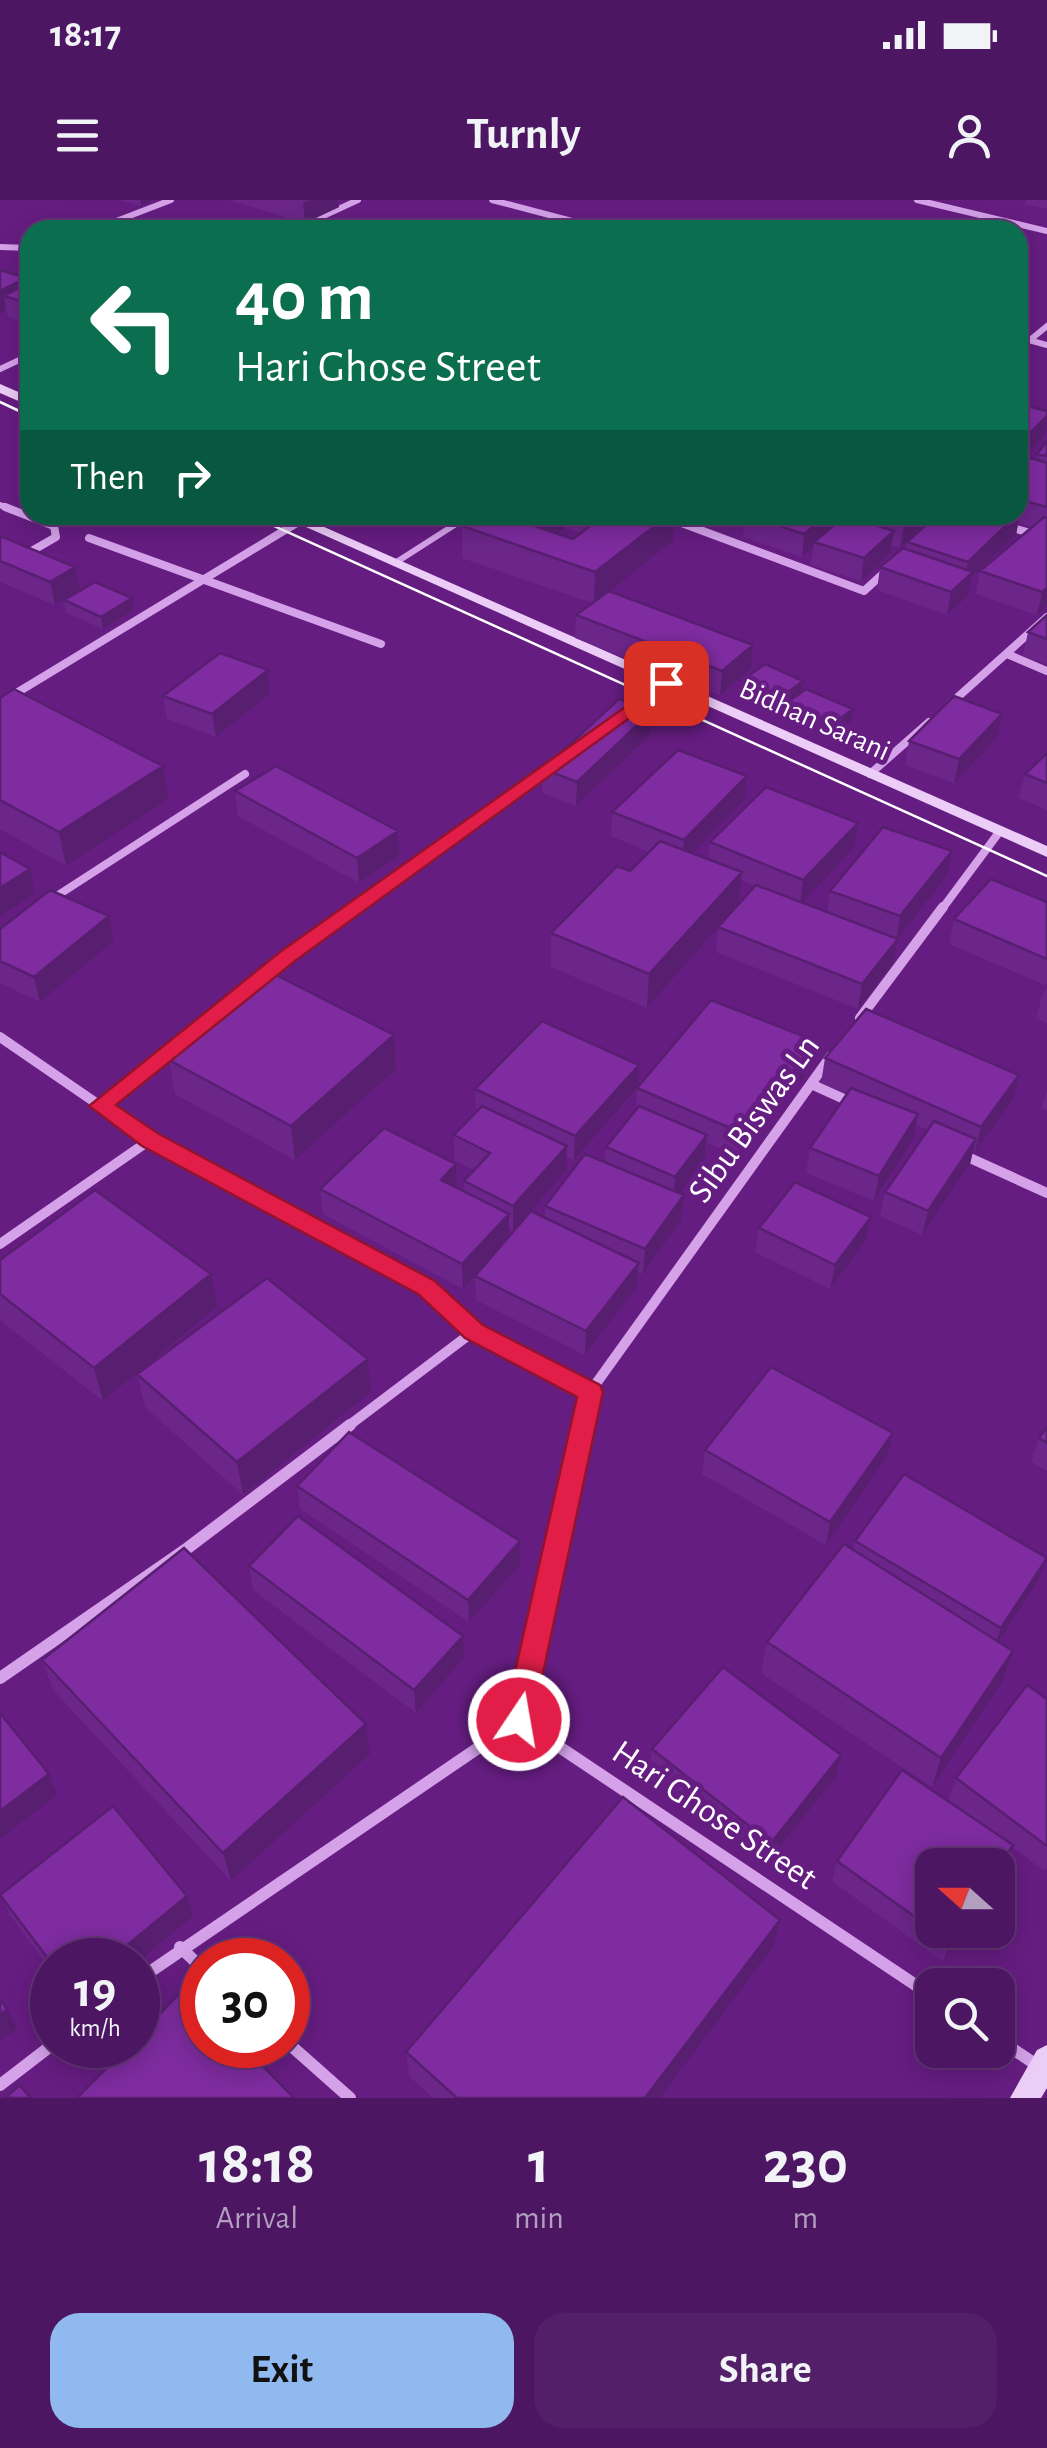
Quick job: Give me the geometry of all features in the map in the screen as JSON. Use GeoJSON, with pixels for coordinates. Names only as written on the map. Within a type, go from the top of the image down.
{"type":"FeatureCollection","features":[{"type":"Feature","properties":{"kind":"main road","name":"Bidhan Sarani"},"geometry":{"type":"LineString","coordinates":[[309,525],[1047,852]]}},
{"type":"Feature","properties":{"kind":"main road"},"geometry":{"type":"LineString","coordinates":[[1025,2098],[1045,2067]]}},
{"type":"Feature","properties":{"kind":"street"},"geometry":{"type":"LineString","coordinates":[[119,220],[170,200]]}},
{"type":"Feature","properties":{"kind":"street"},"geometry":{"type":"LineString","coordinates":[[315,220],[358,200]]}},
{"type":"Feature","properties":{"kind":"street"},"geometry":{"type":"LineString","coordinates":[[492,200],[568,220]]}},
{"type":"Feature","properties":{"kind":"street"},"geometry":{"type":"LineString","coordinates":[[917,200],[1004,220]]}},
{"type":"Feature","properties":{"kind":"street"},"geometry":{"type":"LineString","coordinates":[[939,205],[946,200]]}},
{"type":"Feature","properties":{"kind":"street"},"geometry":{"type":"LineString","coordinates":[[991,220],[995,218]]}},
{"type":"Feature","properties":{"kind":"street"},"geometry":{"type":"LineString","coordinates":[[1030,340],[1047,326]]}},
{"type":"Feature","properties":{"kind":"street"},"geometry":{"type":"LineString","coordinates":[[1030,340],[1047,345]]}},
{"type":"Feature","properties":{"kind":"street"},"geometry":{"type":"LineString","coordinates":[[22,557],[56,537],[51,525]]}},
{"type":"Feature","properties":{"kind":"street"},"geometry":{"type":"LineString","coordinates":[[0,704],[203,580],[283,525]]}},
{"type":"Feature","properties":{"kind":"street"},"geometry":{"type":"LineString","coordinates":[[687,525],[864,590],[891,565]]}},
{"type":"Feature","properties":{"kind":"street"},"geometry":{"type":"LineString","coordinates":[[1003,525],[1047,538]]}},
{"type":"Feature","properties":{"kind":"street"},"geometry":{"type":"LineString","coordinates":[[89,538],[380,644]]}},
{"type":"Feature","properties":{"kind":"street"},"geometry":{"type":"LineString","coordinates":[[870,774],[1047,617]]}},
{"type":"Feature","properties":{"kind":"street"},"geometry":{"type":"LineString","coordinates":[[1006,654],[1047,670]]}},
{"type":"Feature","properties":{"kind":"street"},"geometry":{"type":"LineString","coordinates":[[617,718],[666,683]]}},
{"type":"Feature","properties":{"kind":"street"},"geometry":{"type":"LineString","coordinates":[[100,1106],[287,956],[554,764]]}},
{"type":"Feature","properties":{"kind":"street"},"geometry":{"type":"LineString","coordinates":[[33,912],[245,774]]}},
{"type":"Feature","properties":{"kind":"street","name":"Sibu Biswas Ln"},"geometry":{"type":"LineString","coordinates":[[858,1021],[1000,831]]}},
{"type":"Feature","properties":{"kind":"street"},"geometry":{"type":"LineString","coordinates":[[0,1038],[150,1140],[426,1287],[474,1332],[590,1392],[519,1720],[193,1938]]}},
{"type":"Feature","properties":{"kind":"street","name":"Sibu Biswas Ln"},"geometry":{"type":"LineString","coordinates":[[590,1392],[834,1052]]}},
{"type":"Feature","properties":{"kind":"street"},"geometry":{"type":"LineString","coordinates":[[811,1084],[861,1107]]}},
{"type":"Feature","properties":{"kind":"street"},"geometry":{"type":"LineString","coordinates":[[0,1244],[150,1140]]}},
{"type":"Feature","properties":{"kind":"street"},"geometry":{"type":"LineString","coordinates":[[946,1146],[1047,1194]]}},
{"type":"Feature","properties":{"kind":"street"},"geometry":{"type":"LineString","coordinates":[[0,1678],[185,1550],[474,1332]]}},
{"type":"Feature","properties":{"kind":"street","name":"Hari Ghose Street"},"geometry":{"type":"LineString","coordinates":[[519,1720],[915,1985]]}},
{"type":"Feature","properties":{"kind":"street"},"geometry":{"type":"LineString","coordinates":[[160,1963],[180,1947]]}},
{"type":"Feature","properties":{"kind":"street"},"geometry":{"type":"LineString","coordinates":[[1015,2049],[1045,2067]]}},
{"type":"Feature","properties":{"kind":"street"},"geometry":{"type":"LineString","coordinates":[[0,2085],[30,2062]]}},
{"type":"Feature","properties":{"kind":"street"},"geometry":{"type":"LineString","coordinates":[[310,2063],[350,2098]]}},
{"type":"Feature","properties":{"kind":"lane"},"geometry":{"type":"LineString","coordinates":[[395,563],[454,525]]}},
{"type":"Feature","properties":{"kind":"building"},"geometry":{"type":"Polygon","coordinates":[[[0,270],[20,276],[20,281],[0,291],[0,270]]]}},
{"type":"Feature","properties":{"kind":"building"},"geometry":{"type":"Polygon","coordinates":[[[20,287],[20,301],[4,296],[20,287]]]}},
{"type":"Feature","properties":{"kind":"building"},"geometry":{"type":"Polygon","coordinates":[[[1028,406],[1047,411],[1047,416],[1031,432],[1028,406]]]}},
{"type":"Feature","properties":{"kind":"building"},"geometry":{"type":"Polygon","coordinates":[[[1047,441],[1047,456],[1037,454],[1047,441]]]}},
{"type":"Feature","properties":{"kind":"building"},"geometry":{"type":"Polygon","coordinates":[[[1031,458],[1047,463],[1047,507],[1028,502],[1031,458]]]}},
{"type":"Feature","properties":{"kind":"building"},"geometry":{"type":"Polygon","coordinates":[[[1044,517],[1047,588],[1042,592],[980,571],[1044,517]]]}},
{"type":"Feature","properties":{"kind":"building"},"geometry":{"type":"Polygon","coordinates":[[[532,525],[573,539],[591,525],[656,525],[595,572],[462,526],[532,525]]]}},
{"type":"Feature","properties":{"kind":"building"},"geometry":{"type":"Polygon","coordinates":[[[777,525],[815,525],[804,534],[777,525]]]}},
{"type":"Feature","properties":{"kind":"building"},"geometry":{"type":"Polygon","coordinates":[[[834,525],[874,525],[894,531],[864,558],[814,542],[834,525]]]}},
{"type":"Feature","properties":{"kind":"building"},"geometry":{"type":"Polygon","coordinates":[[[926,525],[1007,525],[968,562],[907,542],[926,525]]]}},
{"type":"Feature","properties":{"kind":"building"},"geometry":{"type":"Polygon","coordinates":[[[0,536],[75,567],[50,582],[0,561],[0,536]]]}},
{"type":"Feature","properties":{"kind":"building"},"geometry":{"type":"Polygon","coordinates":[[[903,548],[973,572],[951,592],[880,567],[903,548]]]}},
{"type":"Feature","properties":{"kind":"building"},"geometry":{"type":"Polygon","coordinates":[[[95,582],[132,598],[101,617],[64,600],[95,582]]]}},
{"type":"Feature","properties":{"kind":"building"},"geometry":{"type":"Polygon","coordinates":[[[609,591],[753,645],[722,671],[576,615],[609,591]]]}},
{"type":"Feature","properties":{"kind":"building"},"geometry":{"type":"Polygon","coordinates":[[[1047,615],[1047,639],[1028,632],[1047,615]]]}},
{"type":"Feature","properties":{"kind":"building"},"geometry":{"type":"Polygon","coordinates":[[[220,653],[268,670],[212,714],[163,696],[220,653]]]}},
{"type":"Feature","properties":{"kind":"building"},"geometry":{"type":"Polygon","coordinates":[[[765,664],[803,681],[779,699],[741,681],[765,664]]]}},
{"type":"Feature","properties":{"kind":"building"},"geometry":{"type":"Polygon","coordinates":[[[14,689],[163,766],[59,832],[0,800],[0,698],[14,689]]]}},
{"type":"Feature","properties":{"kind":"building"},"geometry":{"type":"Polygon","coordinates":[[[806,689],[853,709],[832,725],[785,704],[806,689]]]}},
{"type":"Feature","properties":{"kind":"building"},"geometry":{"type":"Polygon","coordinates":[[[954,696],[1002,714],[959,759],[909,741],[954,696]]]}},
{"type":"Feature","properties":{"kind":"building"},"geometry":{"type":"Polygon","coordinates":[[[619,699],[652,711],[577,782],[543,769],[619,699]]]}},
{"type":"Feature","properties":{"kind":"building"},"geometry":{"type":"Polygon","coordinates":[[[678,750],[747,776],[684,840],[612,812],[678,750]]]}},
{"type":"Feature","properties":{"kind":"building"},"geometry":{"type":"Polygon","coordinates":[[[1047,753],[1047,783],[1025,774],[1047,753]]]}},
{"type":"Feature","properties":{"kind":"building"},"geometry":{"type":"Polygon","coordinates":[[[276,766],[398,831],[357,858],[235,791],[276,766]]]}},
{"type":"Feature","properties":{"kind":"building"},"geometry":{"type":"Polygon","coordinates":[[[766,787],[858,823],[803,880],[710,842],[766,787]]]}},
{"type":"Feature","properties":{"kind":"building"},"geometry":{"type":"Polygon","coordinates":[[[883,827],[952,851],[900,916],[830,891],[883,827]]]}},
{"type":"Feature","properties":{"kind":"building"},"geometry":{"type":"Polygon","coordinates":[[[660,841],[742,872],[649,974],[551,933],[617,866],[630,871],[660,841]]]}},
{"type":"Feature","properties":{"kind":"building"},"geometry":{"type":"Polygon","coordinates":[[[0,852],[30,869],[0,888],[0,852]]]}},
{"type":"Feature","properties":{"kind":"building"},"geometry":{"type":"Polygon","coordinates":[[[991,879],[1047,902],[1047,959],[954,919],[991,879]]]}},
{"type":"Feature","properties":{"kind":"building"},"geometry":{"type":"Polygon","coordinates":[[[756,885],[898,939],[862,984],[718,927],[756,885]]]}},
{"type":"Feature","properties":{"kind":"building"},"geometry":{"type":"Polygon","coordinates":[[[50,890],[109,916],[34,977],[0,961],[0,929],[50,890]]]}},
{"type":"Feature","properties":{"kind":"building"},"geometry":{"type":"Polygon","coordinates":[[[274,974],[394,1035],[291,1126],[169,1060],[274,974]]]}},
{"type":"Feature","properties":{"kind":"building"},"geometry":{"type":"Polygon","coordinates":[[[711,1000],[816,1041],[744,1134],[637,1088],[711,1000]]]}},
{"type":"Feature","properties":{"kind":"building"},"geometry":{"type":"Polygon","coordinates":[[[866,1009],[1019,1075],[981,1127],[825,1058],[866,1009]]]}},
{"type":"Feature","properties":{"kind":"building"},"geometry":{"type":"Polygon","coordinates":[[[542,1021],[639,1065],[575,1136],[475,1089],[542,1021]]]}},
{"type":"Feature","properties":{"kind":"building"},"geometry":{"type":"Polygon","coordinates":[[[851,1088],[918,1114],[879,1176],[810,1148],[851,1088]]]}},
{"type":"Feature","properties":{"kind":"building"},"geometry":{"type":"Polygon","coordinates":[[[482,1106],[567,1146],[513,1206],[464,1181],[490,1153],[454,1135],[482,1106]]]}},
{"type":"Feature","properties":{"kind":"building"},"geometry":{"type":"Polygon","coordinates":[[[639,1106],[707,1135],[675,1177],[606,1147],[639,1106]]]}},
{"type":"Feature","properties":{"kind":"building"},"geometry":{"type":"Polygon","coordinates":[[[934,1121],[976,1139],[928,1211],[885,1192],[934,1121]]]}},
{"type":"Feature","properties":{"kind":"building"},"geometry":{"type":"Polygon","coordinates":[[[384,1128],[456,1164],[441,1180],[509,1214],[462,1264],[320,1189],[384,1128]]]}},
{"type":"Feature","properties":{"kind":"building"},"geometry":{"type":"Polygon","coordinates":[[[585,1154],[684,1195],[645,1249],[545,1206],[585,1154]]]}},
{"type":"Feature","properties":{"kind":"building"},"geometry":{"type":"Polygon","coordinates":[[[795,1182],[871,1217],[835,1265],[759,1228],[795,1182]]]}},
{"type":"Feature","properties":{"kind":"building"},"geometry":{"type":"Polygon","coordinates":[[[95,1190],[211,1274],[94,1368],[0,1294],[0,1260],[95,1190]]]}},
{"type":"Feature","properties":{"kind":"building"},"geometry":{"type":"Polygon","coordinates":[[[531,1211],[639,1263],[586,1331],[475,1276],[531,1211]]]}},
{"type":"Feature","properties":{"kind":"building"},"geometry":{"type":"Polygon","coordinates":[[[267,1278],[368,1359],[237,1462],[137,1374],[267,1278]]]}},
{"type":"Feature","properties":{"kind":"building"},"geometry":{"type":"Polygon","coordinates":[[[771,1367],[893,1433],[830,1522],[705,1450],[771,1367]]]}},
{"type":"Feature","properties":{"kind":"building"},"geometry":{"type":"Polygon","coordinates":[[[1047,1427],[1047,1443],[1039,1438],[1047,1427]]]}},
{"type":"Feature","properties":{"kind":"building"},"geometry":{"type":"Polygon","coordinates":[[[349,1432],[520,1541],[468,1600],[297,1486],[349,1432]]]}},
{"type":"Feature","properties":{"kind":"building"},"geometry":{"type":"Polygon","coordinates":[[[904,1474],[1047,1558],[1001,1628],[855,1541],[904,1474]]]}},
{"type":"Feature","properties":{"kind":"building"},"geometry":{"type":"Polygon","coordinates":[[[298,1516],[463,1636],[414,1690],[249,1566],[298,1516]]]}},
{"type":"Feature","properties":{"kind":"building"},"geometry":{"type":"Polygon","coordinates":[[[844,1544],[1013,1651],[941,1758],[767,1642],[844,1544]]]}},
{"type":"Feature","properties":{"kind":"building"},"geometry":{"type":"Polygon","coordinates":[[[184,1548],[366,1724],[223,1853],[42,1660],[184,1548]]]}},
{"type":"Feature","properties":{"kind":"building"},"geometry":{"type":"Polygon","coordinates":[[[723,1667],[841,1755],[771,1843],[652,1749],[723,1667]]]}},
{"type":"Feature","properties":{"kind":"building"},"geometry":{"type":"Polygon","coordinates":[[[1027,1685],[1047,1699],[1047,1846],[956,1778],[1027,1685]]]}},
{"type":"Feature","properties":{"kind":"building"},"geometry":{"type":"Polygon","coordinates":[[[0,1713],[49,1774],[0,1811],[0,1713]]]}},
{"type":"Feature","properties":{"kind":"building"},"geometry":{"type":"Polygon","coordinates":[[[902,1770],[1013,1845],[915,1848],[915,1917],[837,1861],[902,1770]]]}},
{"type":"Feature","properties":{"kind":"building"},"geometry":{"type":"Polygon","coordinates":[[[623,1797],[780,1920],[645,2098],[457,2098],[406,2052],[623,1797]]]}},
{"type":"Feature","properties":{"kind":"building"},"geometry":{"type":"Polygon","coordinates":[[[113,1806],[187,1896],[136,1938],[32,1938],[0,1895],[113,1806]]]}},
{"type":"Feature","properties":{"kind":"building"},"geometry":{"type":"Polygon","coordinates":[[[180,1993],[180,2068],[265,2068],[294,2098],[77,2098],[106,2068],[160,2068],[160,2014],[180,1993]]]}},
{"type":"Feature","properties":{"kind":"building"},"geometry":{"type":"Polygon","coordinates":[[[19,2085],[31,2098],[6,2098],[19,2085]]]}},
{"type":"Feature","properties":{"kind":"tram line"},"geometry":{"type":"LineString","coordinates":[[0,402],[20,411]]}},
{"type":"Feature","properties":{"kind":"tram line"},"geometry":{"type":"LineString","coordinates":[[272,525],[1047,876]]}},
{"type":"Feature","properties":{"kind":"route"},"geometry":{"type":"LineString","coordinates":[[519,1720],[590,1392],[474,1332],[426,1287],[150,1140],[100,1106],[287,956],[666,683]]}}]}
